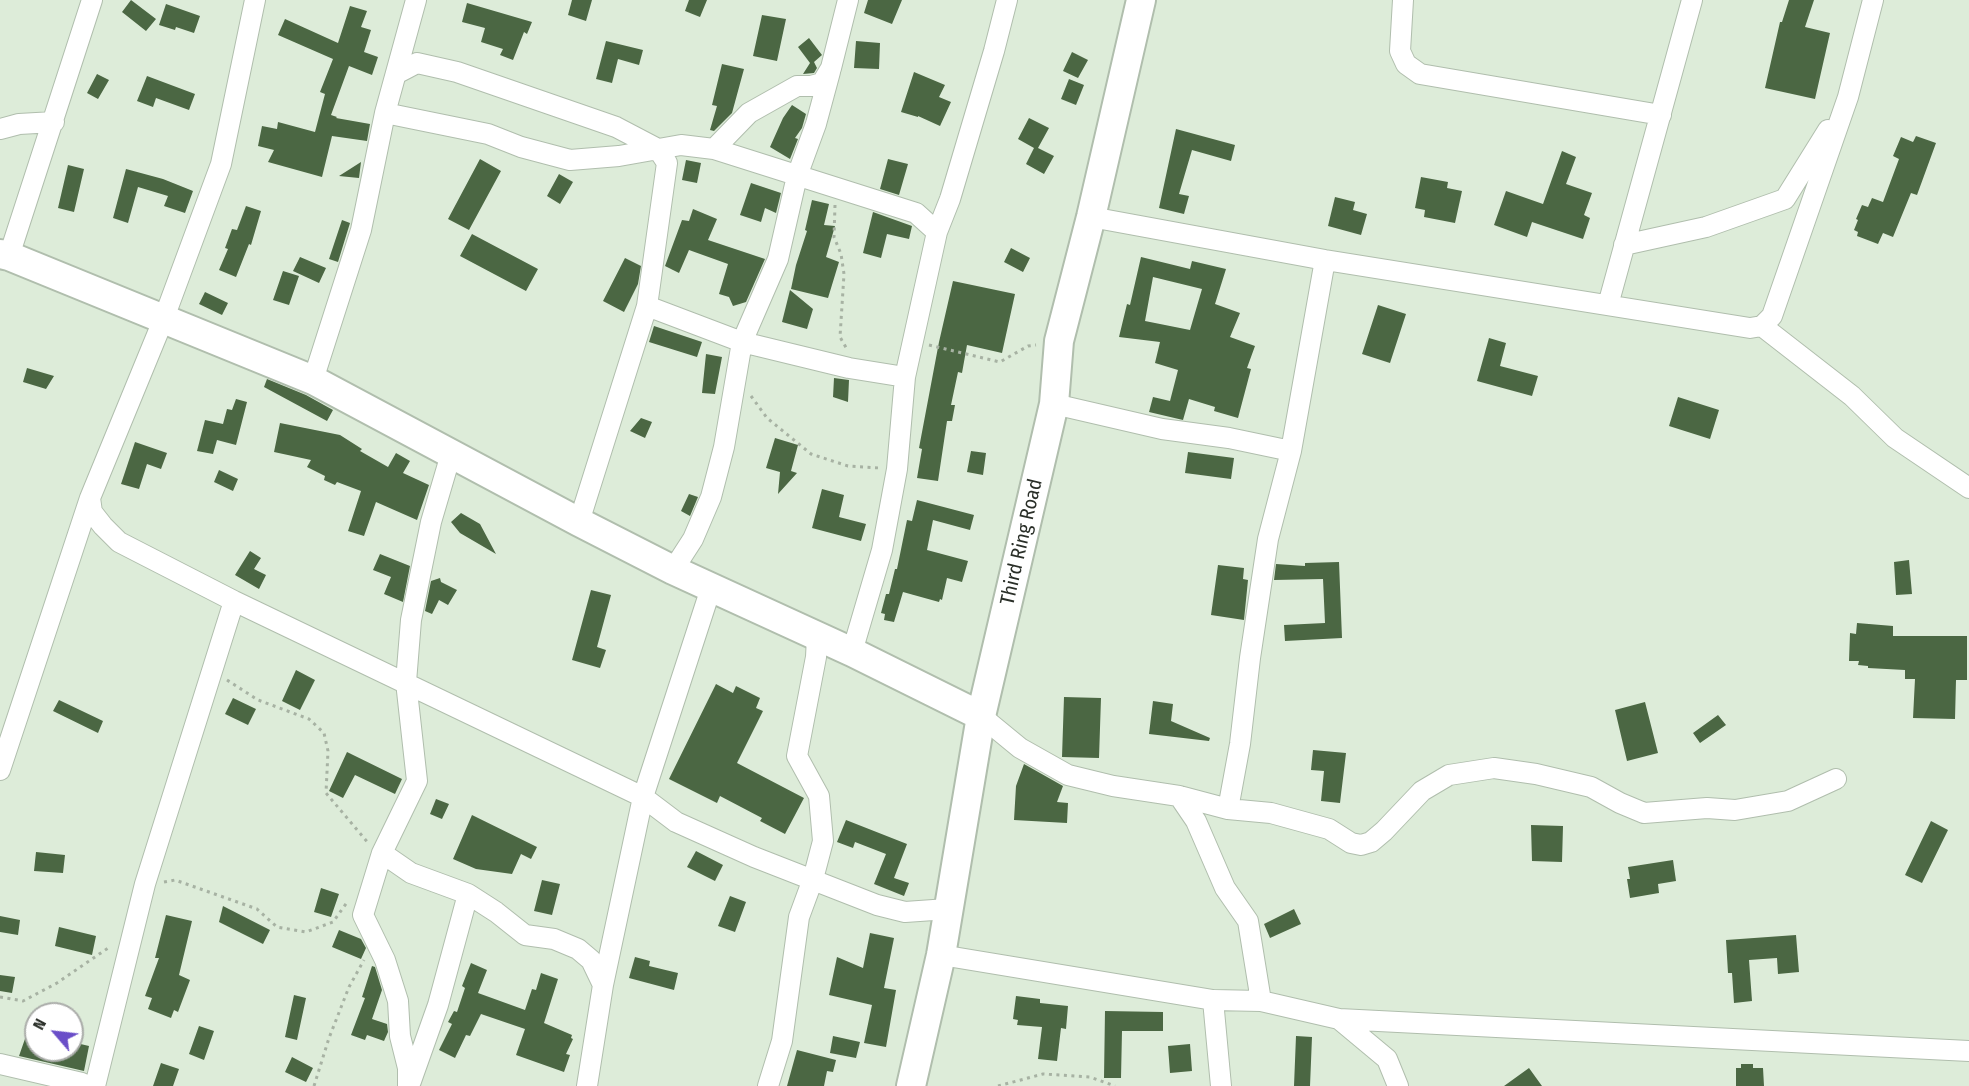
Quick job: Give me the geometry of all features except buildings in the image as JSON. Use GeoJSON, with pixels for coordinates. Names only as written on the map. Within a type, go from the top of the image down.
{"type":"FeatureCollection","features":[{"type":"Feature","properties":{"kind":"street"},"geometry":{"type":"LineString","coordinates":[[92,0],[54,122],[5,255],[313,380],[673,570],[852,652],[981,716],[1020,748],[1068,775],[1113,786],[1179,796],[1228,809],[1271,813],[1329,829],[1351,843],[1361,845],[1371,842],[1384,831],[1422,790],[1449,775],[1494,768],[1536,774],[1591,787],[1644,813],[1707,808],[1735,810],[1788,801],[1836,779]]}},
{"type":"Feature","properties":{"kind":"street"},"geometry":{"type":"LineString","coordinates":[[2,759],[90,498],[164,318],[221,164],[255,0]]}},
{"type":"Feature","properties":{"kind":"street"},"geometry":{"type":"LineString","coordinates":[[313,380],[361,231],[386,113],[416,0]]}},
{"type":"Feature","properties":{"kind":"street"},"geometry":{"type":"LineString","coordinates":[[673,570],[693,539],[711,497],[724,447],[742,342],[778,259],[797,176],[816,124],[848,0]]}},
{"type":"Feature","properties":{"kind":"street"},"geometry":{"type":"LineString","coordinates":[[852,652],[882,550],[897,469],[904,377],[937,232],[950,200],[1007,0]]}},
{"type":"Feature","properties":{"kind":"street","name":"Third Ring Road"},"geometry":{"type":"LineString","coordinates":[[911,1086],[941,955],[981,716],[1054,404],[1059,341],[1091,217],[1141,0]]}},
{"type":"Feature","properties":{"kind":"street"},"geometry":{"type":"LineString","coordinates":[[1402,0],[1400,51],[1406,64],[1420,74],[1661,115]]}},
{"type":"Feature","properties":{"kind":"street"},"geometry":{"type":"LineString","coordinates":[[1608,304],[1692,0]]}},
{"type":"Feature","properties":{"kind":"street"},"geometry":{"type":"LineString","coordinates":[[1091,217],[1325,260],[1750,328],[1762,326],[1772,316],[1848,97],[1873,0]]}},
{"type":"Feature","properties":{"kind":"street"},"geometry":{"type":"LineString","coordinates":[[396,74],[417,63],[457,72],[616,127],[658,149],[667,163],[646,306],[579,522]]}},
{"type":"Feature","properties":{"kind":"street"},"geometry":{"type":"LineString","coordinates":[[714,149],[749,113],[797,86],[811,86],[822,82],[831,68]]}},
{"type":"Feature","properties":{"kind":"street"},"geometry":{"type":"LineString","coordinates":[[1624,245],[1706,227],[1785,199],[1848,97]]}},
{"type":"Feature","properties":{"kind":"street"},"geometry":{"type":"LineString","coordinates":[[386,113],[488,134],[521,147],[570,160],[619,156],[681,145],[714,149],[916,213],[937,232]]}},
{"type":"Feature","properties":{"kind":"street"},"geometry":{"type":"LineString","coordinates":[[0,129],[19,124],[54,122]]}},
{"type":"Feature","properties":{"kind":"street"},"geometry":{"type":"LineString","coordinates":[[916,213],[950,200]]}},
{"type":"Feature","properties":{"kind":"street"},"geometry":{"type":"LineString","coordinates":[[1228,809],[1240,744],[1268,539],[1292,451],[1325,260]]}},
{"type":"Feature","properties":{"kind":"street"},"geometry":{"type":"LineString","coordinates":[[646,306],[742,342],[849,368],[904,377]]}},
{"type":"Feature","properties":{"kind":"street"},"geometry":{"type":"LineString","coordinates":[[1762,326],[1852,396],[1895,438],[1969,488]]}},
{"type":"Feature","properties":{"kind":"street"},"geometry":{"type":"LineString","coordinates":[[1054,404],[1162,429],[1229,438],[1292,451]]}},
{"type":"Feature","properties":{"kind":"street"},"geometry":{"type":"LineString","coordinates":[[409,1086],[408,1068],[400,1036],[398,1001],[386,960],[363,915],[382,853],[417,781],[406,682],[411,620],[430,522],[451,454]]}},
{"type":"Feature","properties":{"kind":"street"},"geometry":{"type":"LineString","coordinates":[[90,498],[92,512],[119,542],[234,601],[643,797],[676,822],[754,857],[877,905],[905,912],[948,909]]}},
{"type":"Feature","properties":{"kind":"street"},"geometry":{"type":"LineString","coordinates":[[587,1086],[603,985],[643,797],[711,588]]}},
{"type":"Feature","properties":{"kind":"street"},"geometry":{"type":"LineString","coordinates":[[95,1086],[145,884],[234,601]]}},
{"type":"Feature","properties":{"kind":"street"},"geometry":{"type":"LineString","coordinates":[[768,1086],[782,1041],[799,917],[813,879],[823,841],[819,795],[797,756],[816,657],[817,637]]}},
{"type":"Feature","properties":{"kind":"street"},"geometry":{"type":"LineString","coordinates":[[1179,796],[1196,821],[1225,888],[1248,921],[1262,1001]]}},
{"type":"Feature","properties":{"kind":"street"},"geometry":{"type":"LineString","coordinates":[[382,853],[411,873],[468,894],[525,935],[554,939],[578,949],[591,960],[603,985]]}},
{"type":"Feature","properties":{"kind":"street"},"geometry":{"type":"LineString","coordinates":[[409,1086],[438,1005],[468,894]]}},
{"type":"Feature","properties":{"kind":"street"},"geometry":{"type":"LineString","coordinates":[[941,955],[1213,1000],[1262,1001],[1340,1019],[1969,1051]]}},
{"type":"Feature","properties":{"kind":"street"},"geometry":{"type":"LineString","coordinates":[[1213,1000],[1221,1086]]}},
{"type":"Feature","properties":{"kind":"street"},"geometry":{"type":"LineString","coordinates":[[1340,1019],[1387,1059],[1398,1086]]}},
{"type":"Feature","properties":{"kind":"street"},"geometry":{"type":"LineString","coordinates":[[0,1064],[82,1083],[84,1086]]}},
{"type":"Feature","properties":{"kind":"path"},"geometry":{"type":"LineString","coordinates":[[836,188],[834,237],[841,254],[844,274],[840,337],[854,360],[849,368]]}},
{"type":"Feature","properties":{"kind":"path"},"geometry":{"type":"LineString","coordinates":[[912,342],[1000,362],[1028,346],[1059,341]]}},
{"type":"Feature","properties":{"kind":"path"},"geometry":{"type":"LineString","coordinates":[[734,380],[749,393],[767,418],[811,454],[848,466],[897,469]]}},
{"type":"Feature","properties":{"kind":"path"},"geometry":{"type":"LineString","coordinates":[[212,667],[234,686],[258,700],[309,719],[324,733],[328,751],[326,793],[364,840],[382,853]]}},
{"type":"Feature","properties":{"kind":"path"},"geometry":{"type":"LineString","coordinates":[[145,884],[175,880],[257,909],[278,927],[306,932],[333,922],[353,892]]}},
{"type":"Feature","properties":{"kind":"path"},"geometry":{"type":"LineString","coordinates":[[0,997],[23,1001],[57,983],[120,940],[135,926]]}},
{"type":"Feature","properties":{"kind":"path"},"geometry":{"type":"LineString","coordinates":[[314,1086],[328,1038],[349,987],[375,942]]}},
{"type":"Feature","properties":{"kind":"path"},"geometry":{"type":"LineString","coordinates":[[998,1086],[1043,1074],[1090,1077],[1115,1086]]}}]}
